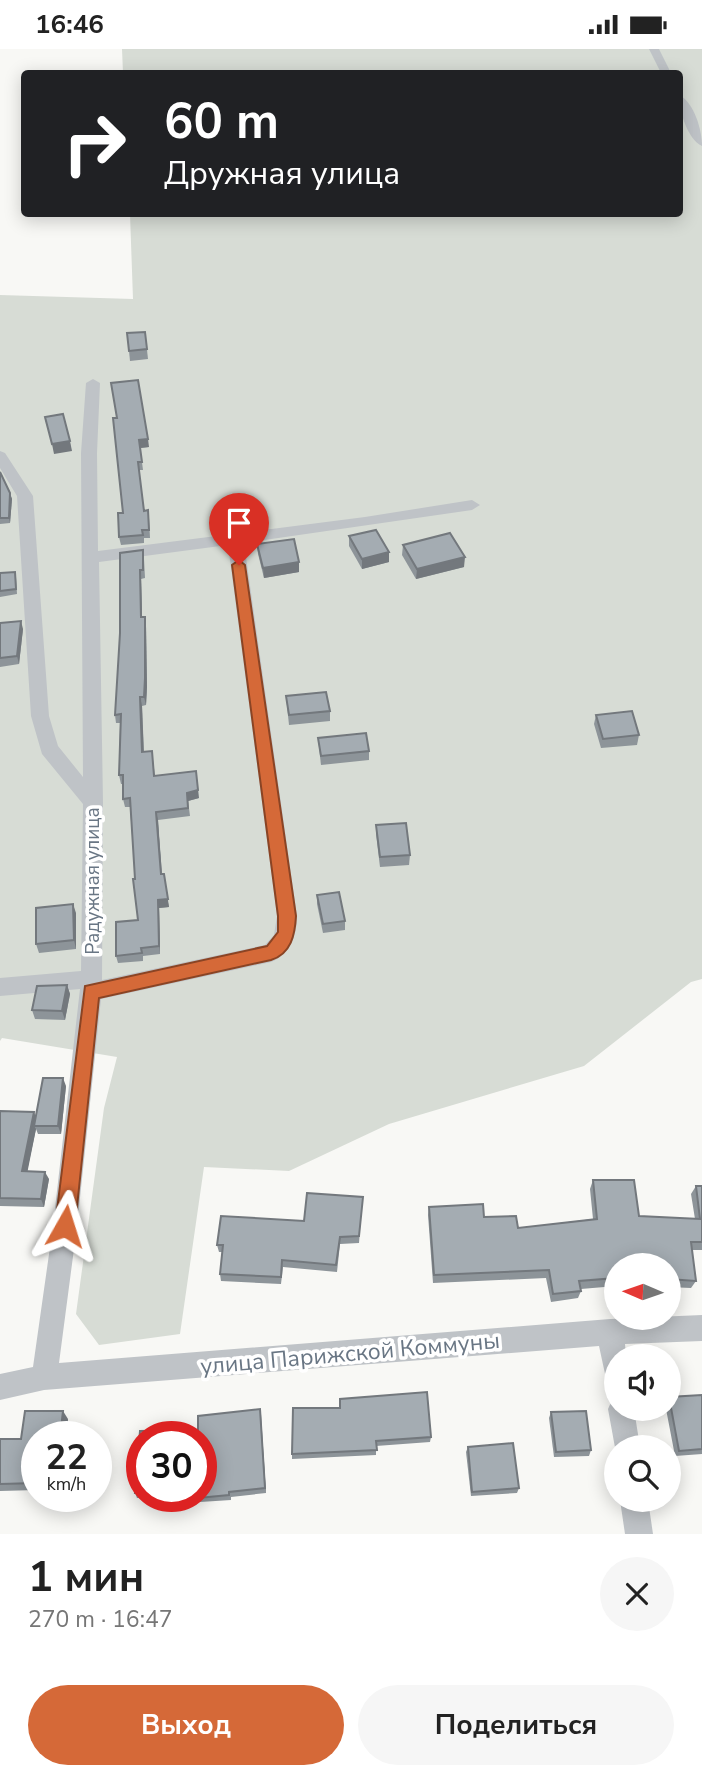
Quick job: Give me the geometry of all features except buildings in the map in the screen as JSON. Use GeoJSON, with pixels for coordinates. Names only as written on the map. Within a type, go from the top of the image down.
{"type":"FeatureCollection","features":[{"type":"Feature","properties":{"kind":"street"},"geometry":{"type":"LineString","coordinates":[[654,49],[664,70]]}},
{"type":"Feature","properties":{"kind":"street"},"geometry":{"type":"LineString","coordinates":[[683,106],[702,142]]}},
{"type":"Feature","properties":{"kind":"street","name":"Радужная улица"},"geometry":{"type":"LineString","coordinates":[[44,1377],[65,1226],[91,986],[93,802],[89,453],[93,383]]}},
{"type":"Feature","properties":{"kind":"street"},"geometry":{"type":"LineString","coordinates":[[0,456],[25,496],[40,716],[49,749],[93,802]]}},
{"type":"Feature","properties":{"kind":"street"},"geometry":{"type":"LineString","coordinates":[[89,558],[365,522],[472,505]]}},
{"type":"Feature","properties":{"kind":"street"},"geometry":{"type":"LineString","coordinates":[[0,987],[91,986],[271,953],[287,933],[287,916],[235,538]]}},
{"type":"Feature","properties":{"kind":"street","name":"улица Парижской Коммуны"},"geometry":{"type":"LineString","coordinates":[[0,1387],[44,1377],[610,1332],[702,1328]]}},
{"type":"Feature","properties":{"kind":"street"},"geometry":{"type":"LineString","coordinates":[[610,1332],[612,1344]]}},
{"type":"Feature","properties":{"kind":"street"},"geometry":{"type":"LineString","coordinates":[[636,1512],[639,1534]]}},
{"type":"Feature","properties":{"kind":"shaded area"},"geometry":{"type":"Polygon","coordinates":[[[122,49],[702,49],[702,979],[691,982],[584,1066],[389,1124],[289,1171],[204,1167],[180,1334],[99,1345],[76,1314],[104,1108],[117,1057],[2,1038],[0,1041],[0,295],[133,299],[130,217],[683,217],[683,70],[123,70],[122,49]]]}},
{"type":"Feature","properties":{"kind":"route"},"geometry":{"type":"LineString","coordinates":[[65,1226],[91,992],[271,953],[287,933],[287,916],[239,565]]}}]}
